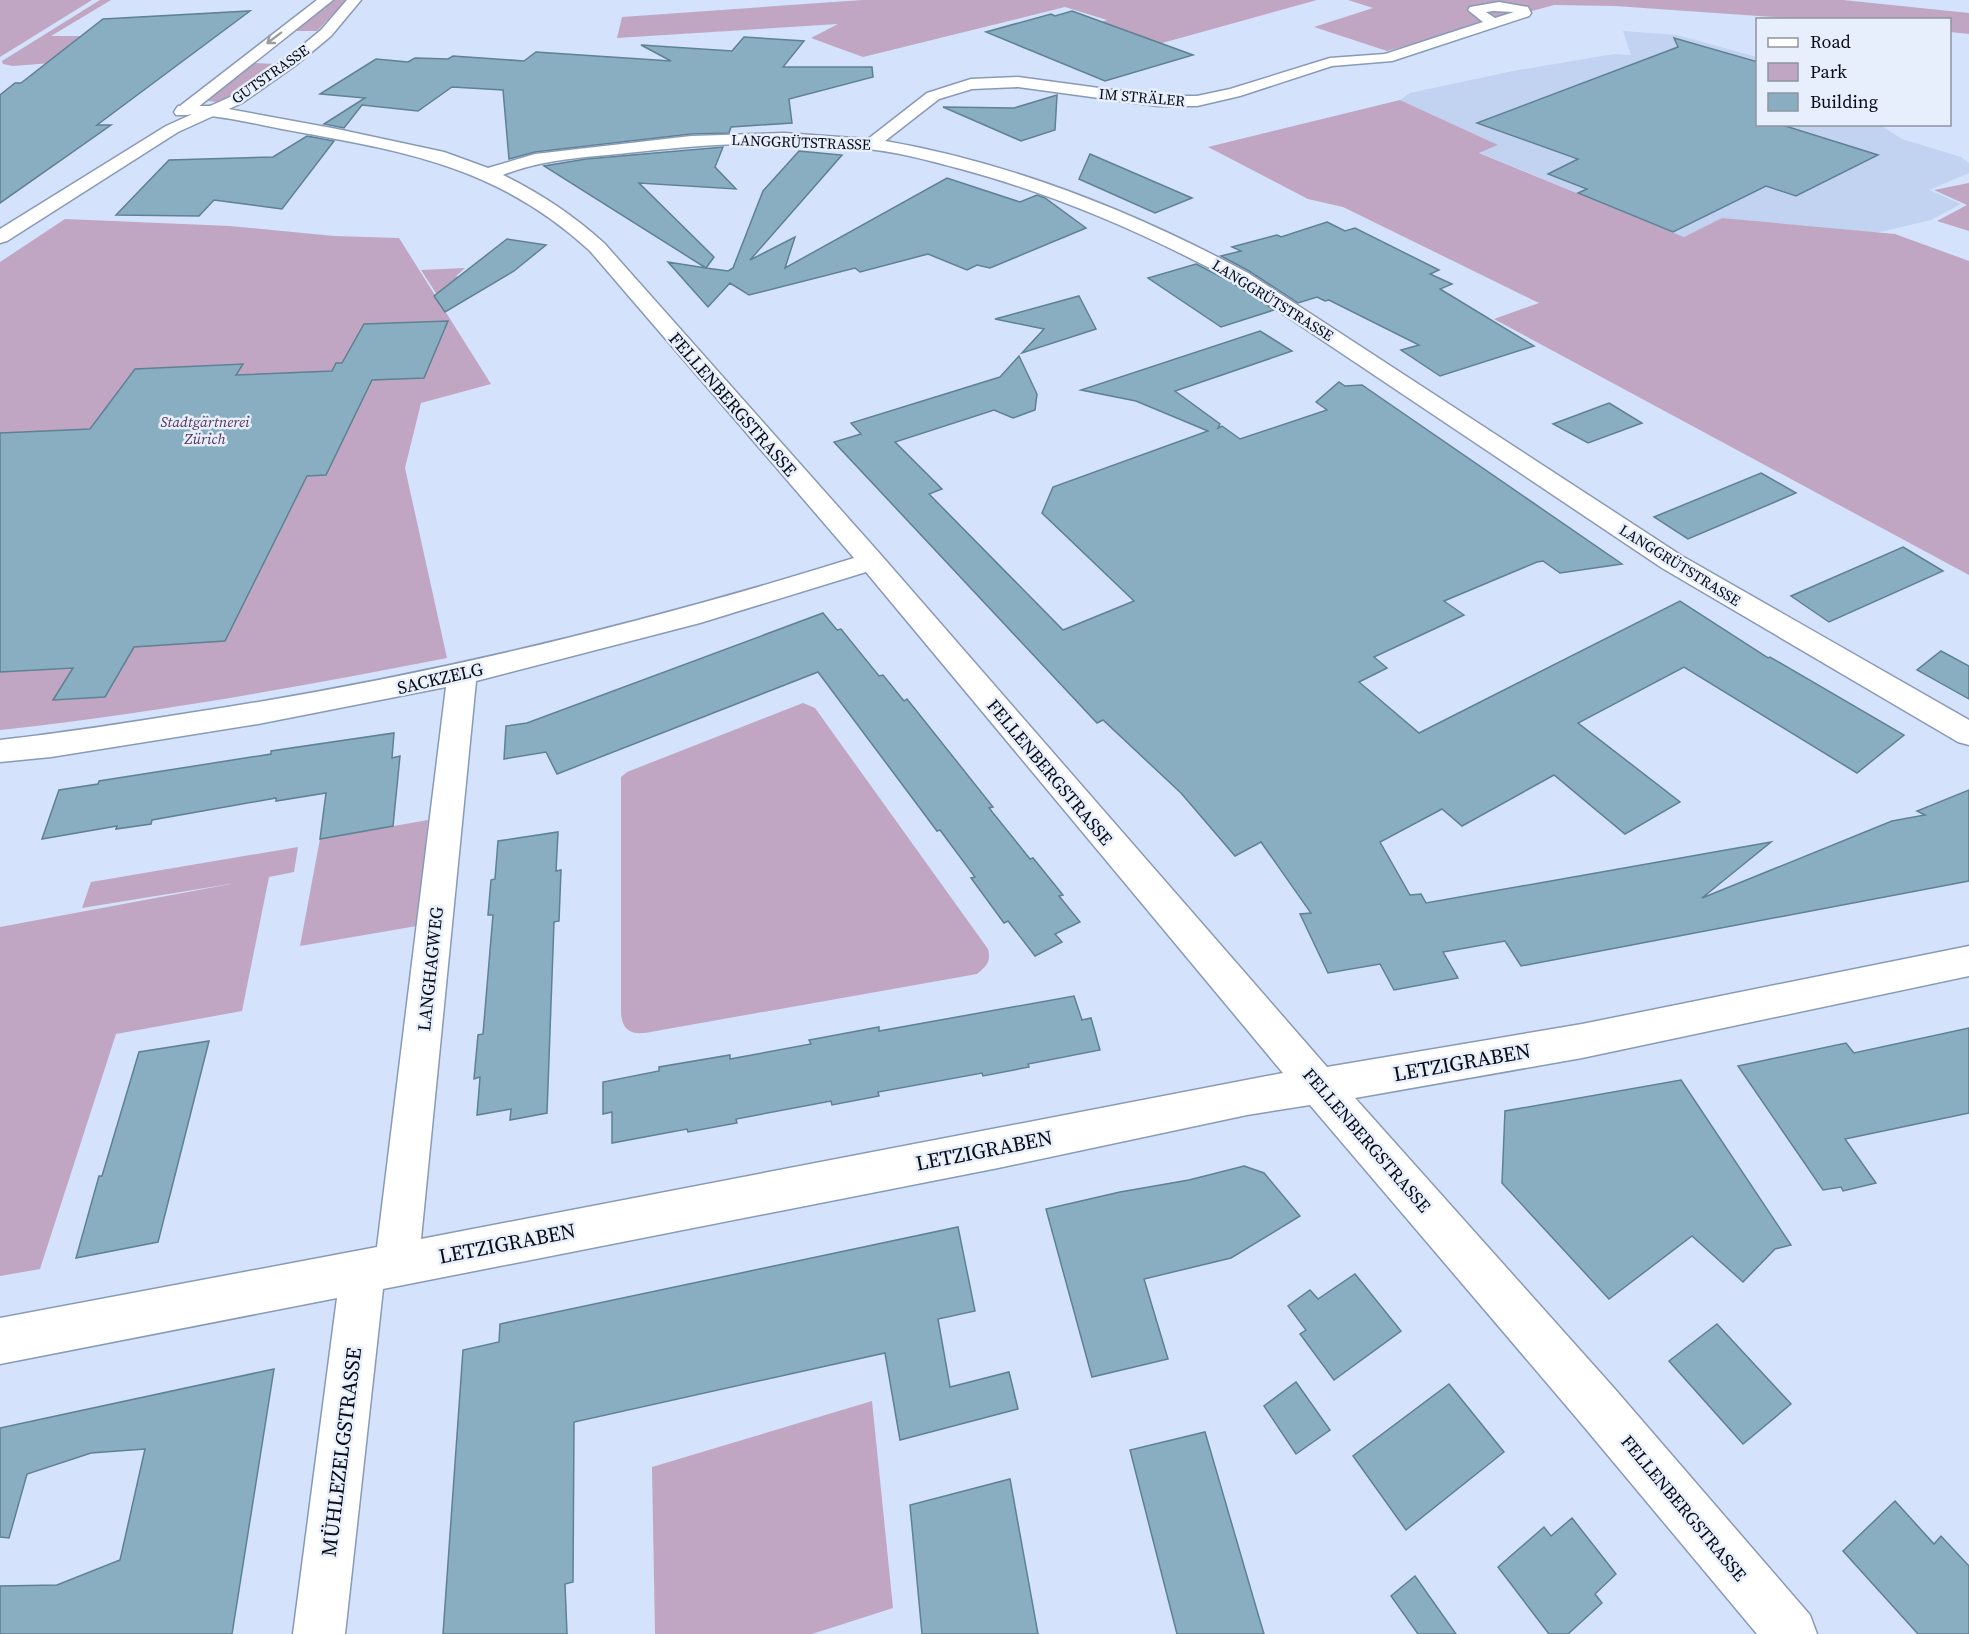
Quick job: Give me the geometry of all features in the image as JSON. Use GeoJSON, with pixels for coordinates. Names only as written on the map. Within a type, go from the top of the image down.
{"type":"FeatureCollection","features":[{"type":"Feature","properties":{"kind":"street","name":"GUTSTRASSE"},"geometry":{"type":"LineString","coordinates":[[172,129],[184,109],[326,0]]}},
{"type":"Feature","properties":{"kind":"street","name":"GUTSTRASSE"},"geometry":{"type":"LineString","coordinates":[[0,237],[172,129],[236,100],[291,62],[326,33],[354,0]]}},
{"type":"Feature","properties":{"kind":"street","name":"IM STRÄLER"},"geometry":{"type":"LineString","coordinates":[[871,144],[933,96],[971,84],[1018,82],[1158,101],[1197,101],[1234,93],[1330,62],[1387,58],[1493,23]]}},
{"type":"Feature","properties":{"kind":"street","name":"FELLENBERGSTRASSE"},"geometry":{"type":"LineString","coordinates":[[184,109],[212,111],[438,156],[488,174],[549,207],[597,247],[872,561],[1319,1086],[1597,1405],[1791,1634]]}},
{"type":"Feature","properties":{"kind":"street","name":"LANGGRÜTSTRASSE"},"geometry":{"type":"LineString","coordinates":[[488,174],[535,159],[696,141],[783,138],[871,144],[976,168],[1040,188],[1141,226],[1213,261],[1284,305],[1672,562],[1969,735]]}},
{"type":"Feature","properties":{"kind":"street","name":"SACKZELG"},"geometry":{"type":"LineString","coordinates":[[0,751],[51,746],[192,723],[379,691],[461,674],[729,606],[872,561]]}},
{"type":"Feature","properties":{"kind":"street","name":"LANGHAGWEG"},"geometry":{"type":"LineString","coordinates":[[380,1267],[462,688],[461,674]]}},
{"type":"Feature","properties":{"kind":"street","name":"LETZIGRABEN"},"geometry":{"type":"LineString","coordinates":[[0,1341],[998,1149],[1239,1098],[1582,1041],[1969,961]]}},
{"type":"Feature","properties":{"kind":"street","name":"MÜHLEZELGSTRASSE"},"geometry":{"type":"LineString","coordinates":[[319,1634],[380,1267]]}},
{"type":"Feature","properties":{"kind":"shaded area"},"geometry":{"type":"Polygon","coordinates":[[[1623,31],[1677,35],[1756,57],[1756,126],[1882,126],[1902,139],[1961,157],[1969,163],[1969,173],[1929,190],[1961,204],[1931,220],[1876,233],[1722,218],[1684,237],[1478,152],[1497,145],[1400,100],[1410,93],[1513,71],[1614,54],[1631,55],[1623,31]]]}},
{"type":"Feature","properties":{"kind":"green space"},"geometry":{"type":"Polygon","coordinates":[[[0,0],[92,0],[0,57],[0,0]]]}},
{"type":"Feature","properties":{"kind":"green space"},"geometry":{"type":"Polygon","coordinates":[[[100,0],[111,0],[51,36],[87,36],[64,62],[13,66],[3,64],[2,61],[100,0]]]}},
{"type":"Feature","properties":{"kind":"green space"},"geometry":{"type":"Polygon","coordinates":[[[334,0],[347,0],[317,31],[292,31],[334,0]]]}},
{"type":"Feature","properties":{"kind":"green space"},"geometry":{"type":"Polygon","coordinates":[[[862,0],[1317,0],[1130,52],[1071,31],[1107,20],[1065,7],[863,57],[811,38],[838,24],[617,38],[622,17],[862,0]]]}},
{"type":"Feature","properties":{"kind":"green space"},"geometry":{"type":"Polygon","coordinates":[[[1348,0],[1843,0],[1969,13],[1969,34],[1951,32],[1951,18],[1787,18],[1615,6],[1554,5],[1387,51],[1314,27],[1373,8],[1348,0]]]}},
{"type":"Feature","properties":{"kind":"green space"},"geometry":{"type":"Polygon","coordinates":[[[251,63],[277,64],[225,99],[216,102],[208,101],[210,96],[251,63]]]}},
{"type":"Feature","properties":{"kind":"green space"},"geometry":{"type":"Polygon","coordinates":[[[1400,100],[1498,145],[1479,153],[1684,237],[1722,218],[1895,234],[1969,261],[1969,575],[1494,319],[1539,303],[1343,207],[1308,199],[1208,147],[1400,100]]]}},
{"type":"Feature","properties":{"kind":"green space"},"geometry":{"type":"Polygon","coordinates":[[[1969,183],[1969,231],[1937,221],[1967,205],[1934,190],[1969,183]]]}},
{"type":"Feature","properties":{"kind":"green space","name":"Stadtgärtnerei Zürich"},"geometry":{"type":"Polygon","coordinates":[[[65,219],[230,226],[334,236],[399,238],[491,384],[421,403],[405,468],[447,658],[224,699],[0,730],[0,262],[65,219]]]}},
{"type":"Feature","properties":{"kind":"green space"},"geometry":{"type":"Polygon","coordinates":[[[465,268],[456,276],[476,280],[443,304],[421,270],[465,268]]]}},
{"type":"Feature","properties":{"kind":"green space"},"geometry":{"type":"Polygon","coordinates":[[[803,703],[815,708],[988,949],[987,963],[977,974],[652,1032],[632,1032],[623,1023],[621,1014],[621,777],[627,772],[803,703]]]}},
{"type":"Feature","properties":{"kind":"green space"},"geometry":{"type":"Polygon","coordinates":[[[428,820],[417,926],[300,946],[320,839],[428,820]]]}},
{"type":"Feature","properties":{"kind":"green space"},"geometry":{"type":"Polygon","coordinates":[[[298,847],[294,872],[269,877],[242,1011],[116,1034],[40,1269],[0,1276],[0,927],[236,883],[82,908],[91,882],[298,847]]]}},
{"type":"Feature","properties":{"kind":"green space"},"geometry":{"type":"Polygon","coordinates":[[[872,1401],[893,1608],[812,1634],[655,1634],[652,1467],[872,1401]]]}},
{"type":"Feature","properties":{"kind":"building"},"geometry":{"type":"Polygon","coordinates":[[[250,11],[97,125],[111,125],[0,203],[0,95],[15,83],[21,83],[103,19],[250,11]]]}},
{"type":"Feature","properties":{"kind":"building"},"geometry":{"type":"Polygon","coordinates":[[[1072,11],[1193,55],[1105,81],[986,32],[1051,14],[1055,16],[1072,11]]]}},
{"type":"Feature","properties":{"kind":"building"},"geometry":{"type":"Polygon","coordinates":[[[744,37],[804,41],[783,67],[872,67],[873,77],[789,99],[792,123],[731,127],[729,133],[691,134],[535,152],[509,159],[503,90],[452,87],[418,111],[362,105],[344,128],[324,124],[365,98],[320,94],[376,59],[408,62],[415,58],[448,59],[453,56],[524,61],[536,52],[671,61],[641,45],[732,51],[744,37]]]}},
{"type":"Feature","properties":{"kind":"building"},"geometry":{"type":"Polygon","coordinates":[[[1674,38],[1756,61],[1756,126],[1785,126],[1878,155],[1796,196],[1766,186],[1673,232],[1578,193],[1587,189],[1548,174],[1578,159],[1477,123],[1678,47],[1674,38]]]}},
{"type":"Feature","properties":{"kind":"building"},"geometry":{"type":"Polygon","coordinates":[[[1057,95],[1055,130],[1021,141],[943,107],[1014,108],[1057,95]]]}},
{"type":"Feature","properties":{"kind":"building"},"geometry":{"type":"Polygon","coordinates":[[[307,136],[334,141],[282,209],[214,200],[199,216],[116,215],[169,160],[273,157],[307,136]]]}},
{"type":"Feature","properties":{"kind":"building"},"geometry":{"type":"Polygon","coordinates":[[[723,147],[715,167],[736,189],[639,183],[714,257],[706,268],[544,166],[586,159],[723,147]]]}},
{"type":"Feature","properties":{"kind":"building"},"geometry":{"type":"Polygon","coordinates":[[[799,151],[842,155],[750,260],[795,237],[785,268],[947,178],[1020,202],[1037,195],[1045,198],[1086,228],[990,268],[977,265],[967,270],[928,254],[860,272],[855,268],[749,295],[730,283],[708,307],[668,262],[728,271],[733,268],[763,191],[799,151]]]}},
{"type":"Feature","properties":{"kind":"building"},"geometry":{"type":"Polygon","coordinates":[[[1090,154],[1192,198],[1155,213],[1079,179],[1090,154]]]}},
{"type":"Feature","properties":{"kind":"building"},"geometry":{"type":"Polygon","coordinates":[[[1327,222],[1345,231],[1355,228],[1439,270],[1430,274],[1452,284],[1440,289],[1534,346],[1440,376],[1401,350],[1419,345],[1329,300],[1325,301],[1317,297],[1298,303],[1221,256],[1241,251],[1232,247],[1277,235],[1281,237],[1327,222]]]}},
{"type":"Feature","properties":{"kind":"building"},"geometry":{"type":"Polygon","coordinates":[[[507,239],[546,245],[514,271],[445,312],[434,296],[507,239]]]}},
{"type":"Feature","properties":{"kind":"building"},"geometry":{"type":"Polygon","coordinates":[[[1196,264],[1233,283],[1274,310],[1221,327],[1148,278],[1196,264]]]}},
{"type":"Feature","properties":{"kind":"building"},"geometry":{"type":"Polygon","coordinates":[[[1079,296],[1096,329],[1022,353],[1044,329],[995,319],[1079,296]]]}},
{"type":"Feature","properties":{"kind":"building"},"geometry":{"type":"Polygon","coordinates":[[[448,321],[424,378],[372,380],[326,475],[307,476],[225,641],[134,647],[105,697],[53,700],[73,668],[0,672],[0,433],[90,429],[135,369],[243,364],[236,375],[332,371],[336,363],[342,363],[364,324],[448,321]]]}},
{"type":"Feature","properties":{"kind":"building"},"geometry":{"type":"Polygon","coordinates":[[[1260,331],[1292,351],[1175,391],[1220,424],[1218,428],[1222,426],[1240,439],[1327,410],[1316,402],[1339,382],[1345,386],[1362,385],[1622,564],[1560,573],[1543,561],[1537,562],[1444,601],[1464,615],[1374,657],[1387,668],[1359,682],[1419,733],[1680,601],[1768,658],[1770,657],[1904,735],[1857,773],[1684,667],[1578,723],[1680,802],[1625,834],[1554,775],[1462,826],[1442,809],[1380,842],[1410,895],[1421,894],[1426,903],[1771,842],[1702,898],[1892,821],[1925,815],[1917,811],[1969,790],[1969,881],[1521,966],[1505,941],[1443,952],[1458,978],[1394,990],[1380,964],[1328,973],[1300,914],[1311,913],[1261,842],[1235,856],[1181,793],[1103,720],[1097,723],[834,442],[861,434],[851,423],[1000,377],[1019,356],[1037,394],[1035,410],[1013,418],[994,410],[895,442],[942,489],[929,494],[1063,630],[1134,601],[1042,513],[1053,487],[1208,431],[1136,401],[1081,390],[1260,331]]]}},
{"type":"Feature","properties":{"kind":"building"},"geometry":{"type":"Polygon","coordinates":[[[1609,403],[1642,423],[1588,443],[1553,424],[1609,403]]]}},
{"type":"Feature","properties":{"kind":"building"},"geometry":{"type":"Polygon","coordinates":[[[1761,473],[1796,493],[1688,539],[1654,517],[1761,473]]]}},
{"type":"Feature","properties":{"kind":"building"},"geometry":{"type":"Polygon","coordinates":[[[1903,547],[1943,571],[1829,622],[1791,596],[1903,547]]]}},
{"type":"Feature","properties":{"kind":"building"},"geometry":{"type":"Polygon","coordinates":[[[823,613],[837,630],[841,629],[879,676],[883,675],[904,701],[907,699],[993,807],[989,808],[1030,859],[1033,858],[1063,895],[1059,896],[1080,922],[1055,934],[1062,942],[1035,956],[1008,921],[1004,923],[971,878],[975,877],[940,830],[937,831],[818,672],[557,774],[546,752],[504,759],[506,726],[527,723],[823,613]]]}},
{"type":"Feature","properties":{"kind":"building"},"geometry":{"type":"Polygon","coordinates":[[[1941,651],[1969,666],[1969,699],[1917,670],[1941,651]]]}},
{"type":"Feature","properties":{"kind":"building"},"geometry":{"type":"Polygon","coordinates":[[[394,733],[392,758],[400,756],[393,826],[320,839],[326,793],[276,801],[276,798],[152,820],[151,824],[116,829],[117,826],[42,839],[59,790],[98,784],[99,781],[271,754],[271,751],[394,733]]]}},
{"type":"Feature","properties":{"kind":"building"},"geometry":{"type":"Polygon","coordinates":[[[558,832],[556,871],[561,870],[559,921],[554,922],[547,1113],[510,1120],[511,1109],[477,1115],[480,1077],[474,1079],[478,1035],[483,1034],[493,915],[488,915],[491,880],[495,879],[498,841],[558,832]]]}},
{"type":"Feature","properties":{"kind":"building"},"geometry":{"type":"Polygon","coordinates":[[[1074,996],[1082,1020],[1091,1018],[1100,1050],[1028,1064],[1029,1067],[983,1076],[982,1073],[878,1092],[879,1096],[832,1105],[831,1101],[736,1119],[737,1123],[688,1132],[687,1129],[612,1143],[612,1112],[603,1114],[603,1082],[659,1071],[659,1067],[730,1055],[730,1059],[811,1044],[809,1040],[879,1027],[879,1031],[1074,996]]]}},
{"type":"Feature","properties":{"kind":"building"},"geometry":{"type":"Polygon","coordinates":[[[1969,1028],[1969,1113],[1845,1139],[1876,1183],[1843,1191],[1841,1187],[1823,1190],[1738,1066],[1846,1043],[1854,1053],[1969,1028]]]}},
{"type":"Feature","properties":{"kind":"building"},"geometry":{"type":"Polygon","coordinates":[[[209,1041],[158,1242],[76,1258],[99,1176],[102,1176],[139,1052],[209,1041]]]}},
{"type":"Feature","properties":{"kind":"building"},"geometry":{"type":"Polygon","coordinates":[[[1681,1080],[1791,1245],[1775,1249],[1743,1282],[1692,1236],[1609,1299],[1502,1183],[1505,1111],[1681,1080]]]}},
{"type":"Feature","properties":{"kind":"building"},"geometry":{"type":"Polygon","coordinates":[[[1244,1166],[1264,1173],[1300,1216],[1231,1258],[1144,1279],[1168,1359],[1092,1377],[1046,1209],[1120,1192],[1189,1180],[1244,1166]]]}},
{"type":"Feature","properties":{"kind":"building"},"geometry":{"type":"Polygon","coordinates":[[[958,1227],[975,1311],[938,1319],[950,1387],[1009,1372],[1018,1409],[900,1440],[885,1353],[574,1422],[573,1582],[565,1584],[567,1634],[443,1634],[463,1350],[499,1342],[500,1324],[958,1227]]]}},
{"type":"Feature","properties":{"kind":"building"},"geometry":{"type":"Polygon","coordinates":[[[1355,1274],[1401,1331],[1334,1380],[1300,1334],[1306,1330],[1288,1306],[1310,1290],[1318,1299],[1355,1274]]]}},
{"type":"Feature","properties":{"kind":"building"},"geometry":{"type":"Polygon","coordinates":[[[1717,1324],[1791,1404],[1743,1444],[1669,1361],[1717,1324]]]}},
{"type":"Feature","properties":{"kind":"building"},"geometry":{"type":"Polygon","coordinates":[[[274,1369],[232,1634],[0,1634],[0,1586],[57,1585],[120,1560],[145,1449],[91,1453],[27,1474],[9,1538],[0,1537],[0,1428],[274,1369]]]}},
{"type":"Feature","properties":{"kind":"building"},"geometry":{"type":"Polygon","coordinates":[[[1296,1382],[1330,1430],[1296,1454],[1264,1406],[1296,1382]]]}},
{"type":"Feature","properties":{"kind":"building"},"geometry":{"type":"Polygon","coordinates":[[[1449,1384],[1504,1452],[1406,1530],[1353,1456],[1449,1384]]]}},
{"type":"Feature","properties":{"kind":"building"},"geometry":{"type":"Polygon","coordinates":[[[1205,1432],[1264,1634],[1177,1634],[1130,1450],[1205,1432]]]}},
{"type":"Feature","properties":{"kind":"building"},"geometry":{"type":"Polygon","coordinates":[[[1010,1479],[1038,1634],[922,1634],[910,1505],[1010,1479]]]}},
{"type":"Feature","properties":{"kind":"building"},"geometry":{"type":"Polygon","coordinates":[[[1895,1501],[1934,1544],[1941,1536],[1969,1566],[1969,1634],[1918,1634],[1843,1551],[1895,1501]]]}},
{"type":"Feature","properties":{"kind":"building"},"geometry":{"type":"Polygon","coordinates":[[[1572,1518],[1616,1574],[1595,1594],[1602,1603],[1568,1634],[1549,1634],[1498,1567],[1544,1527],[1551,1536],[1572,1518]]]}},
{"type":"Feature","properties":{"kind":"building"},"geometry":{"type":"Polygon","coordinates":[[[1415,1576],[1456,1634],[1418,1634],[1391,1596],[1415,1576]]]}}]}
